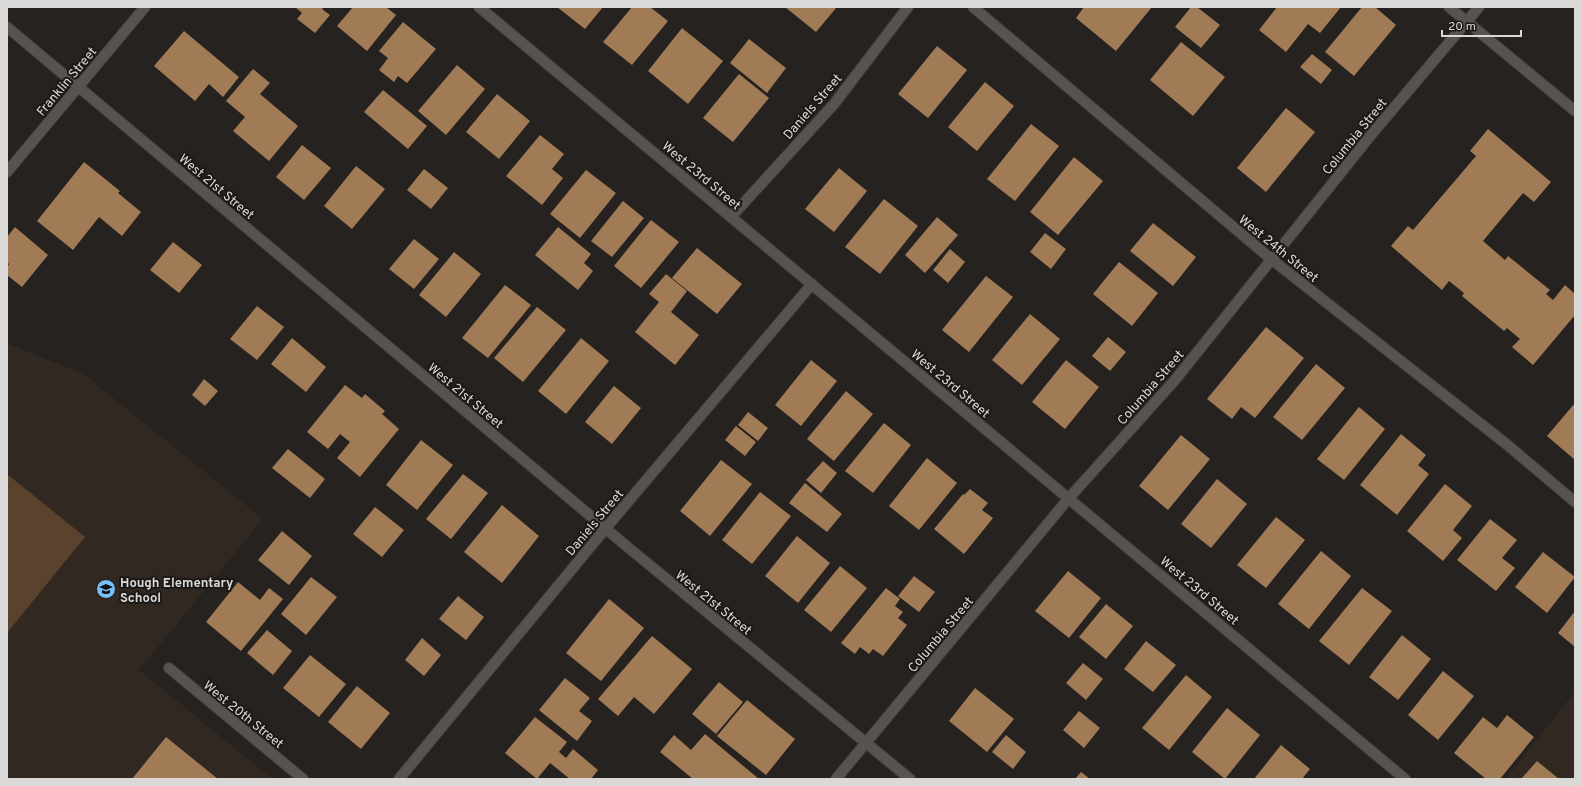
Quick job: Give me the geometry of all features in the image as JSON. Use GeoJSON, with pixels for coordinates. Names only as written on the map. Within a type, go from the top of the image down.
{"type":"FeatureCollection","features":[{"type":"Feature","properties":{"kind":"street","name":"Franklin Street"},"geometry":{"type":"LineString","coordinates":[[7,172],[145,7]]}},
{"type":"Feature","properties":{"kind":"street","name":"West 23rd Street"},"geometry":{"type":"LineString","coordinates":[[479,7],[1406,779]]}},
{"type":"Feature","properties":{"kind":"street","name":"Daniels Street"},"geometry":{"type":"LineString","coordinates":[[731,216],[834,104],[908,7]]}},
{"type":"Feature","properties":{"kind":"street","name":"West 24th Street"},"geometry":{"type":"LineString","coordinates":[[973,7],[1272,259],[1505,443],[1575,502]]}},
{"type":"Feature","properties":{"kind":"street"},"geometry":{"type":"LineString","coordinates":[[1449,7],[1575,111]]}},
{"type":"Feature","properties":{"kind":"street","name":"Columbia Street"},"geometry":{"type":"LineString","coordinates":[[836,779],[1069,498],[1175,380],[1371,135],[1479,7]]}},
{"type":"Feature","properties":{"kind":"street","name":"West 21st Street"},"geometry":{"type":"LineString","coordinates":[[7,28],[605,529],[910,779]]}},
{"type":"Feature","properties":{"kind":"street","name":"Daniels Street"},"geometry":{"type":"LineString","coordinates":[[399,779],[605,529],[812,284]]}},
{"type":"Feature","properties":{"kind":"street","name":"West 20th Street"},"geometry":{"type":"LineString","coordinates":[[169,668],[303,779]]}},
{"type":"Feature","properties":{"kind":"shaded area","name":"Hough Elementary School"},"geometry":{"type":"Polygon","coordinates":[[[7,343],[84,374],[263,519],[139,670],[273,779],[7,779],[7,343]]]}},
{"type":"Feature","properties":{"kind":"shaded area"},"geometry":{"type":"Polygon","coordinates":[[[7,474],[85,537],[7,633],[7,474]]]}},
{"type":"Feature","properties":{"kind":"shaded area"},"geometry":{"type":"Polygon","coordinates":[[[1575,691],[1575,779],[1506,779],[1575,691]]]}},
{"type":"Feature","properties":{"kind":"building"},"geometry":{"type":"Polygon","coordinates":[[[295,7],[324,7],[322,9],[330,15],[315,33],[297,19],[302,13],[295,7]]]}},
{"type":"Feature","properties":{"kind":"building"},"geometry":{"type":"Polygon","coordinates":[[[353,7],[386,7],[396,15],[367,51],[337,26],[353,7]]]}},
{"type":"Feature","properties":{"kind":"building"},"geometry":{"type":"Polygon","coordinates":[[[557,7],[603,7],[585,29],[557,7]]]}},
{"type":"Feature","properties":{"kind":"building"},"geometry":{"type":"Polygon","coordinates":[[[632,7],[650,7],[668,21],[632,65],[603,42],[632,7]]]}},
{"type":"Feature","properties":{"kind":"building"},"geometry":{"type":"Polygon","coordinates":[[[785,7],[837,7],[816,32],[785,7]]]}},
{"type":"Feature","properties":{"kind":"building"},"geometry":{"type":"Polygon","coordinates":[[[1084,7],[1152,7],[1116,51],[1076,18],[1084,7]]]}},
{"type":"Feature","properties":{"kind":"building"},"geometry":{"type":"Polygon","coordinates":[[[1191,7],[1197,7],[1220,25],[1201,48],[1175,27],[1191,7]]]}},
{"type":"Feature","properties":{"kind":"building"},"geometry":{"type":"Polygon","coordinates":[[[1277,7],[1341,7],[1320,33],[1308,24],[1286,52],[1259,30],[1277,7]]]}},
{"type":"Feature","properties":{"kind":"building"},"geometry":{"type":"Polygon","coordinates":[[[1362,7],[1375,7],[1396,25],[1354,76],[1325,52],[1362,7]]]}},
{"type":"Feature","properties":{"kind":"building"},"geometry":{"type":"Polygon","coordinates":[[[403,22],[436,49],[407,83],[398,76],[394,82],[379,70],[388,58],[379,51],[403,22]]]}},
{"type":"Feature","properties":{"kind":"building"},"geometry":{"type":"Polygon","coordinates":[[[682,28],[723,61],[688,104],[648,71],[682,28]]]}},
{"type":"Feature","properties":{"kind":"building"},"geometry":{"type":"Polygon","coordinates":[[[184,31],[239,77],[223,97],[209,84],[195,101],[154,66],[184,31]]]}},
{"type":"Feature","properties":{"kind":"building"},"geometry":{"type":"Polygon","coordinates":[[[749,39],[786,68],[767,93],[730,63],[749,39]]]}},
{"type":"Feature","properties":{"kind":"building"},"geometry":{"type":"Polygon","coordinates":[[[1181,42],[1225,77],[1193,116],[1150,80],[1181,42]]]}},
{"type":"Feature","properties":{"kind":"building"},"geometry":{"type":"Polygon","coordinates":[[[937,46],[967,70],[928,118],[898,94],[937,46]]]}},
{"type":"Feature","properties":{"kind":"building"},"geometry":{"type":"Polygon","coordinates":[[[1312,54],[1332,70],[1321,84],[1300,67],[1312,54]]]}},
{"type":"Feature","properties":{"kind":"building"},"geometry":{"type":"Polygon","coordinates":[[[457,65],[485,89],[446,135],[418,111],[457,65]]]}},
{"type":"Feature","properties":{"kind":"building"},"geometry":{"type":"Polygon","coordinates":[[[253,69],[270,83],[260,94],[298,126],[269,161],[233,131],[245,117],[226,101],[253,69]]]}},
{"type":"Feature","properties":{"kind":"building"},"geometry":{"type":"Polygon","coordinates":[[[739,74],[769,98],[733,142],[703,118],[739,74]]]}},
{"type":"Feature","properties":{"kind":"building"},"geometry":{"type":"Polygon","coordinates":[[[985,82],[1014,106],[977,151],[948,127],[985,82]]]}},
{"type":"Feature","properties":{"kind":"building"},"geometry":{"type":"Polygon","coordinates":[[[383,90],[427,126],[408,149],[364,112],[383,90]]]}},
{"type":"Feature","properties":{"kind":"building"},"geometry":{"type":"Polygon","coordinates":[[[497,94],[530,121],[499,159],[466,132],[497,94]]]}},
{"type":"Feature","properties":{"kind":"building"},"geometry":{"type":"Polygon","coordinates":[[[1286,108],[1315,132],[1266,192],[1237,168],[1286,108]]]}},
{"type":"Feature","properties":{"kind":"building"},"geometry":{"type":"Polygon","coordinates":[[[1031,124],[1059,146],[1015,201],[987,179],[1031,124]]]}},
{"type":"Feature","properties":{"kind":"building"},"geometry":{"type":"Polygon","coordinates":[[[1488,129],[1551,182],[1534,202],[1523,193],[1483,241],[1505,260],[1508,256],[1550,290],[1546,294],[1553,300],[1565,285],[1575,294],[1575,315],[1533,365],[1512,347],[1520,339],[1507,328],[1504,331],[1462,296],[1464,293],[1449,281],[1442,290],[1391,246],[1408,226],[1413,230],[1476,156],[1470,151],[1488,129]]]}},
{"type":"Feature","properties":{"kind":"building"},"geometry":{"type":"Polygon","coordinates":[[[540,135],[564,154],[552,169],[563,178],[542,205],[506,176],[540,135]]]}},
{"type":"Feature","properties":{"kind":"building"},"geometry":{"type":"Polygon","coordinates":[[[302,145],[331,168],[304,200],[276,177],[302,145]]]}},
{"type":"Feature","properties":{"kind":"building"},"geometry":{"type":"Polygon","coordinates":[[[1074,157],[1103,181],[1058,235],[1030,212],[1074,157]]]}},
{"type":"Feature","properties":{"kind":"building"},"geometry":{"type":"Polygon","coordinates":[[[84,162],[120,191],[118,193],[141,212],[122,236],[99,217],[73,250],[37,221],[84,162]]]}},
{"type":"Feature","properties":{"kind":"building"},"geometry":{"type":"Polygon","coordinates":[[[356,166],[385,189],[352,229],[324,206],[356,166]]]}},
{"type":"Feature","properties":{"kind":"building"},"geometry":{"type":"Polygon","coordinates":[[[839,168],[867,191],[834,232],[805,209],[839,168]]]}},
{"type":"Feature","properties":{"kind":"building"},"geometry":{"type":"Polygon","coordinates":[[[424,169],[448,188],[431,209],[407,190],[424,169]]]}},
{"type":"Feature","properties":{"kind":"building"},"geometry":{"type":"Polygon","coordinates":[[[586,170],[616,193],[580,238],[550,214],[586,170]]]}},
{"type":"Feature","properties":{"kind":"building"},"geometry":{"type":"Polygon","coordinates":[[[884,199],[918,226],[880,274],[845,247],[884,199]]]}},
{"type":"Feature","properties":{"kind":"building"},"geometry":{"type":"Polygon","coordinates":[[[623,201],[644,218],[612,257],[591,241],[623,201]]]}},
{"type":"Feature","properties":{"kind":"building"},"geometry":{"type":"Polygon","coordinates":[[[937,217],[958,235],[925,273],[905,255],[937,217]]]}},
{"type":"Feature","properties":{"kind":"building"},"geometry":{"type":"Polygon","coordinates":[[[651,220],[679,242],[641,288],[614,266],[651,220]]]}},
{"type":"Feature","properties":{"kind":"building"},"geometry":{"type":"Polygon","coordinates":[[[1153,223],[1196,257],[1173,286],[1130,251],[1153,223]]]}},
{"type":"Feature","properties":{"kind":"building"},"geometry":{"type":"Polygon","coordinates":[[[15,227],[48,255],[22,287],[7,275],[7,268],[9,264],[7,262],[7,237],[15,227]]]}},
{"type":"Feature","properties":{"kind":"building"},"geometry":{"type":"Polygon","coordinates":[[[558,227],[591,254],[584,263],[593,271],[578,290],[535,255],[558,227]]]}},
{"type":"Feature","properties":{"kind":"building"},"geometry":{"type":"Polygon","coordinates":[[[1045,233],[1066,249],[1051,269],[1030,252],[1045,233]]]}},
{"type":"Feature","properties":{"kind":"building"},"geometry":{"type":"Polygon","coordinates":[[[414,239],[439,259],[414,289],[389,269],[414,239]]]}},
{"type":"Feature","properties":{"kind":"building"},"geometry":{"type":"Polygon","coordinates":[[[173,242],[202,265],[179,293],[150,270],[173,242]]]}},
{"type":"Feature","properties":{"kind":"building"},"geometry":{"type":"Polygon","coordinates":[[[697,248],[742,284],[717,314],[672,278],[697,248]]]}},
{"type":"Feature","properties":{"kind":"building"},"geometry":{"type":"Polygon","coordinates":[[[950,249],[965,262],[948,283],[933,270],[950,249]]]}},
{"type":"Feature","properties":{"kind":"building"},"geometry":{"type":"Polygon","coordinates":[[[454,252],[481,274],[446,317],[419,295],[454,252]]]}},
{"type":"Feature","properties":{"kind":"building"},"geometry":{"type":"Polygon","coordinates":[[[1119,262],[1158,293],[1132,326],[1093,294],[1119,262]]]}},
{"type":"Feature","properties":{"kind":"building"},"geometry":{"type":"Polygon","coordinates":[[[666,274],[687,291],[671,312],[699,335],[675,365],[635,332],[659,302],[649,294],[666,274]]]}},
{"type":"Feature","properties":{"kind":"building"},"geometry":{"type":"Polygon","coordinates":[[[986,276],[1013,297],[969,352],[942,330],[986,276]]]}},
{"type":"Feature","properties":{"kind":"building"},"geometry":{"type":"Polygon","coordinates":[[[505,285],[531,305],[488,358],[462,338],[505,285]]]}},
{"type":"Feature","properties":{"kind":"building"},"geometry":{"type":"Polygon","coordinates":[[[257,306],[284,327],[257,360],[230,339],[257,306]]]}},
{"type":"Feature","properties":{"kind":"building"},"geometry":{"type":"Polygon","coordinates":[[[537,307],[566,330],[523,382],[494,358],[537,307]]]}},
{"type":"Feature","properties":{"kind":"building"},"geometry":{"type":"Polygon","coordinates":[[[1030,314],[1060,339],[1022,385],[992,360],[1030,314]]]}},
{"type":"Feature","properties":{"kind":"building"},"geometry":{"type":"Polygon","coordinates":[[[1266,327],[1304,358],[1255,418],[1241,407],[1232,419],[1207,399],[1266,327]]]}},
{"type":"Feature","properties":{"kind":"building"},"geometry":{"type":"Polygon","coordinates":[[[1108,337],[1126,352],[1110,371],[1092,356],[1108,337]]]}},
{"type":"Feature","properties":{"kind":"building"},"geometry":{"type":"Polygon","coordinates":[[[292,338],[326,367],[306,392],[271,364],[292,338]]]}},
{"type":"Feature","properties":{"kind":"building"},"geometry":{"type":"Polygon","coordinates":[[[581,338],[609,361],[566,414],[538,391],[581,338]]]}},
{"type":"Feature","properties":{"kind":"building"},"geometry":{"type":"Polygon","coordinates":[[[811,360],[837,381],[801,426],[775,405],[811,360]]]}},
{"type":"Feature","properties":{"kind":"building"},"geometry":{"type":"Polygon","coordinates":[[[1066,360],[1099,387],[1065,429],[1032,402],[1066,360]]]}},
{"type":"Feature","properties":{"kind":"building"},"geometry":{"type":"Polygon","coordinates":[[[1316,364],[1345,388],[1302,440],[1273,417],[1316,364]]]}},
{"type":"Feature","properties":{"kind":"building"},"geometry":{"type":"Polygon","coordinates":[[[204,379],[218,391],[205,406],[192,395],[204,379]]]}},
{"type":"Feature","properties":{"kind":"building"},"geometry":{"type":"Polygon","coordinates":[[[345,385],[362,398],[365,394],[385,411],[382,414],[399,429],[360,477],[337,458],[350,442],[340,434],[328,449],[307,432],[345,385]]]}},
{"type":"Feature","properties":{"kind":"building"},"geometry":{"type":"Polygon","coordinates":[[[614,386],[641,408],[612,444],[585,422],[614,386]]]}},
{"type":"Feature","properties":{"kind":"building"},"geometry":{"type":"Polygon","coordinates":[[[846,391],[873,414],[834,461],[807,439],[846,391]]]}},
{"type":"Feature","properties":{"kind":"building"},"geometry":{"type":"Polygon","coordinates":[[[1575,403],[1575,460],[1547,436],[1575,403]]]}},
{"type":"Feature","properties":{"kind":"building"},"geometry":{"type":"Polygon","coordinates":[[[1359,407],[1385,429],[1344,480],[1317,459],[1359,407]]]}},
{"type":"Feature","properties":{"kind":"building"},"geometry":{"type":"Polygon","coordinates":[[[748,412],[768,428],[758,441],[738,425],[748,412]]]}},
{"type":"Feature","properties":{"kind":"building"},"geometry":{"type":"Polygon","coordinates":[[[884,423],[911,445],[873,493],[845,471],[884,423]]]}},
{"type":"Feature","properties":{"kind":"building"},"geometry":{"type":"Polygon","coordinates":[[[736,426],[756,442],[745,456],[725,440],[736,426]]]}},
{"type":"Feature","properties":{"kind":"building"},"geometry":{"type":"Polygon","coordinates":[[[1401,434],[1426,455],[1418,465],[1429,474],[1397,515],[1360,485],[1401,434]]]}},
{"type":"Feature","properties":{"kind":"building"},"geometry":{"type":"Polygon","coordinates":[[[1181,435],[1210,459],[1168,510],[1139,486],[1181,435]]]}},
{"type":"Feature","properties":{"kind":"building"},"geometry":{"type":"Polygon","coordinates":[[[421,440],[453,465],[417,510],[386,485],[421,440]]]}},
{"type":"Feature","properties":{"kind":"building"},"geometry":{"type":"Polygon","coordinates":[[[288,449],[325,479],[310,498],[272,468],[288,449]]]}},
{"type":"Feature","properties":{"kind":"building"},"geometry":{"type":"Polygon","coordinates":[[[927,458],[957,483],[919,530],[889,506],[927,458]]]}},
{"type":"Feature","properties":{"kind":"building"},"geometry":{"type":"Polygon","coordinates":[[[721,460],[752,484],[710,536],[680,511],[721,460]]]}},
{"type":"Feature","properties":{"kind":"building"},"geometry":{"type":"Polygon","coordinates":[[[823,461],[837,473],[821,493],[806,480],[823,461]]]}},
{"type":"Feature","properties":{"kind":"building"},"geometry":{"type":"Polygon","coordinates":[[[463,474],[488,493],[451,539],[426,519],[463,474]]]}},
{"type":"Feature","properties":{"kind":"building"},"geometry":{"type":"Polygon","coordinates":[[[1217,479],[1247,504],[1211,548],[1181,524],[1217,479]]]}},
{"type":"Feature","properties":{"kind":"building"},"geometry":{"type":"Polygon","coordinates":[[[805,483],[842,514],[827,532],[789,503],[805,483]]]}},
{"type":"Feature","properties":{"kind":"building"},"geometry":{"type":"Polygon","coordinates":[[[1445,484],[1472,506],[1453,530],[1462,538],[1443,561],[1407,531],[1445,484]]]}},
{"type":"Feature","properties":{"kind":"building"},"geometry":{"type":"Polygon","coordinates":[[[970,489],[988,503],[982,510],[993,518],[964,554],[934,529],[963,494],[964,495],[970,489]]]}},
{"type":"Feature","properties":{"kind":"building"},"geometry":{"type":"Polygon","coordinates":[[[760,492],[791,516],[752,564],[722,540],[760,492]]]}},
{"type":"Feature","properties":{"kind":"building"},"geometry":{"type":"Polygon","coordinates":[[[502,505],[539,536],[502,583],[464,552],[502,505]]]}},
{"type":"Feature","properties":{"kind":"building"},"geometry":{"type":"Polygon","coordinates":[[[375,507],[404,530],[382,557],[353,534],[375,507]]]}},
{"type":"Feature","properties":{"kind":"building"},"geometry":{"type":"Polygon","coordinates":[[[1276,517],[1305,540],[1266,588],[1237,565],[1276,517]]]}},
{"type":"Feature","properties":{"kind":"building"},"geometry":{"type":"Polygon","coordinates":[[[1490,519],[1517,540],[1502,558],[1515,568],[1496,591],[1457,560],[1490,519]]]}},
{"type":"Feature","properties":{"kind":"building"},"geometry":{"type":"Polygon","coordinates":[[[282,531],[312,556],[289,585],[258,560],[282,531]]]}},
{"type":"Feature","properties":{"kind":"building"},"geometry":{"type":"Polygon","coordinates":[[[797,536],[830,563],[798,603],[765,576],[797,536]]]}},
{"type":"Feature","properties":{"kind":"building"},"geometry":{"type":"Polygon","coordinates":[[[1321,551],[1351,576],[1309,629],[1278,604],[1321,551]]]}},
{"type":"Feature","properties":{"kind":"building"},"geometry":{"type":"Polygon","coordinates":[[[1543,552],[1575,577],[1547,613],[1515,587],[1543,552]]]}},
{"type":"Feature","properties":{"kind":"building"},"geometry":{"type":"Polygon","coordinates":[[[840,566],[867,588],[831,632],[804,610],[840,566]]]}},
{"type":"Feature","properties":{"kind":"building"},"geometry":{"type":"Polygon","coordinates":[[[1068,571],[1101,598],[1069,638],[1035,611],[1068,571]]]}},
{"type":"Feature","properties":{"kind":"building"},"geometry":{"type":"Polygon","coordinates":[[[914,576],[935,592],[919,612],[898,596],[914,576]]]}},
{"type":"Feature","properties":{"kind":"building"},"geometry":{"type":"Polygon","coordinates":[[[311,577],[337,597],[306,635],[281,614],[311,577]]]}},
{"type":"Feature","properties":{"kind":"building"},"geometry":{"type":"Polygon","coordinates":[[[238,582],[260,600],[269,588],[283,599],[241,651],[206,622],[238,582]]]}},
{"type":"Feature","properties":{"kind":"building"},"geometry":{"type":"Polygon","coordinates":[[[886,588],[900,599],[895,606],[903,612],[898,618],[907,625],[883,656],[873,649],[869,654],[860,647],[855,654],[841,643],[886,588]]]}},
{"type":"Feature","properties":{"kind":"building"},"geometry":{"type":"Polygon","coordinates":[[[1362,588],[1392,611],[1349,665],[1319,641],[1362,588]]]}},
{"type":"Feature","properties":{"kind":"building"},"geometry":{"type":"Polygon","coordinates":[[[458,596],[484,617],[466,640],[439,619],[458,596]]]}},
{"type":"Feature","properties":{"kind":"building"},"geometry":{"type":"Polygon","coordinates":[[[609,599],[644,628],[601,681],[566,653],[609,599]]]}},
{"type":"Feature","properties":{"kind":"building"},"geometry":{"type":"Polygon","coordinates":[[[1106,604],[1133,626],[1106,659],[1079,637],[1106,604]]]}},
{"type":"Feature","properties":{"kind":"building"},"geometry":{"type":"Polygon","coordinates":[[[1575,611],[1575,647],[1558,633],[1575,611]]]}},
{"type":"Feature","properties":{"kind":"building"},"geometry":{"type":"Polygon","coordinates":[[[267,630],[292,651],[273,675],[247,653],[267,630]]]}},
{"type":"Feature","properties":{"kind":"building"},"geometry":{"type":"Polygon","coordinates":[[[1402,635],[1431,659],[1398,700],[1369,677],[1402,635]]]}},
{"type":"Feature","properties":{"kind":"building"},"geometry":{"type":"Polygon","coordinates":[[[652,636],[692,669],[654,714],[634,697],[618,716],[598,699],[652,636]]]}},
{"type":"Feature","properties":{"kind":"building"},"geometry":{"type":"Polygon","coordinates":[[[422,638],[441,655],[424,676],[405,660],[422,638]]]}},
{"type":"Feature","properties":{"kind":"building"},"geometry":{"type":"Polygon","coordinates":[[[1146,641],[1176,665],[1153,692],[1124,669],[1146,641]]]}},
{"type":"Feature","properties":{"kind":"building"},"geometry":{"type":"Polygon","coordinates":[[[310,655],[346,684],[319,717],[283,688],[310,655]]]}},
{"type":"Feature","properties":{"kind":"building"},"geometry":{"type":"Polygon","coordinates":[[[1083,663],[1103,679],[1086,700],[1066,683],[1083,663]]]}},
{"type":"Feature","properties":{"kind":"building"},"geometry":{"type":"Polygon","coordinates":[[[1443,671],[1474,696],[1438,740],[1408,715],[1443,671]]]}},
{"type":"Feature","properties":{"kind":"building"},"geometry":{"type":"Polygon","coordinates":[[[1186,675],[1212,697],[1169,750],[1142,728],[1186,675]]]}},
{"type":"Feature","properties":{"kind":"building"},"geometry":{"type":"Polygon","coordinates":[[[565,678],[590,698],[579,711],[592,721],[577,741],[539,710],[565,678]]]}},
{"type":"Feature","properties":{"kind":"building"},"geometry":{"type":"Polygon","coordinates":[[[719,682],[743,702],[716,734],[692,714],[719,682]]]}},
{"type":"Feature","properties":{"kind":"building"},"geometry":{"type":"Polygon","coordinates":[[[357,686],[390,713],[361,749],[328,722],[357,686]]]}},
{"type":"Feature","properties":{"kind":"building"},"geometry":{"type":"Polygon","coordinates":[[[975,688],[1014,719],[987,752],[949,721],[975,688]]]}},
{"type":"Feature","properties":{"kind":"building"},"geometry":{"type":"Polygon","coordinates":[[[747,700],[795,739],[766,775],[717,736],[747,700]]]}},
{"type":"Feature","properties":{"kind":"building"},"geometry":{"type":"Polygon","coordinates":[[[1227,708],[1260,735],[1225,779],[1192,752],[1227,708]]]}},
{"type":"Feature","properties":{"kind":"building"},"geometry":{"type":"Polygon","coordinates":[[[1079,711],[1100,728],[1084,748],[1063,730],[1079,711]]]}},
{"type":"Feature","properties":{"kind":"building"},"geometry":{"type":"Polygon","coordinates":[[[1507,715],[1534,737],[1500,779],[1486,779],[1454,753],[1483,717],[1497,728],[1507,715]]]}},
{"type":"Feature","properties":{"kind":"building"},"geometry":{"type":"Polygon","coordinates":[[[535,717],[567,742],[559,752],[566,758],[573,749],[598,770],[591,779],[570,779],[550,763],[537,779],[505,753],[535,717]]]}},
{"type":"Feature","properties":{"kind":"building"},"geometry":{"type":"Polygon","coordinates":[[[705,734],[759,779],[693,779],[660,752],[674,735],[691,750],[705,734]]]}},
{"type":"Feature","properties":{"kind":"building"},"geometry":{"type":"Polygon","coordinates":[[[1006,735],[1026,752],[1013,769],[992,752],[1006,735]]]}},
{"type":"Feature","properties":{"kind":"building"},"geometry":{"type":"Polygon","coordinates":[[[166,737],[218,779],[132,779],[166,737]]]}},
{"type":"Feature","properties":{"kind":"building"},"geometry":{"type":"Polygon","coordinates":[[[1281,745],[1310,769],[1302,779],[1254,779],[1281,745]]]}},
{"type":"Feature","properties":{"kind":"building"},"geometry":{"type":"Polygon","coordinates":[[[1537,761],[1559,779],[1521,779],[1537,761]]]}},
{"type":"Feature","properties":{"kind":"building"},"geometry":{"type":"Polygon","coordinates":[[[1081,772],[1090,779],[1075,779],[1081,772]]]}},
{"type":"Feature","properties":{"kind":"place","name":"Hough Elementary School"},"geometry":{"type":"Point","coordinates":[106,589]}}]}
